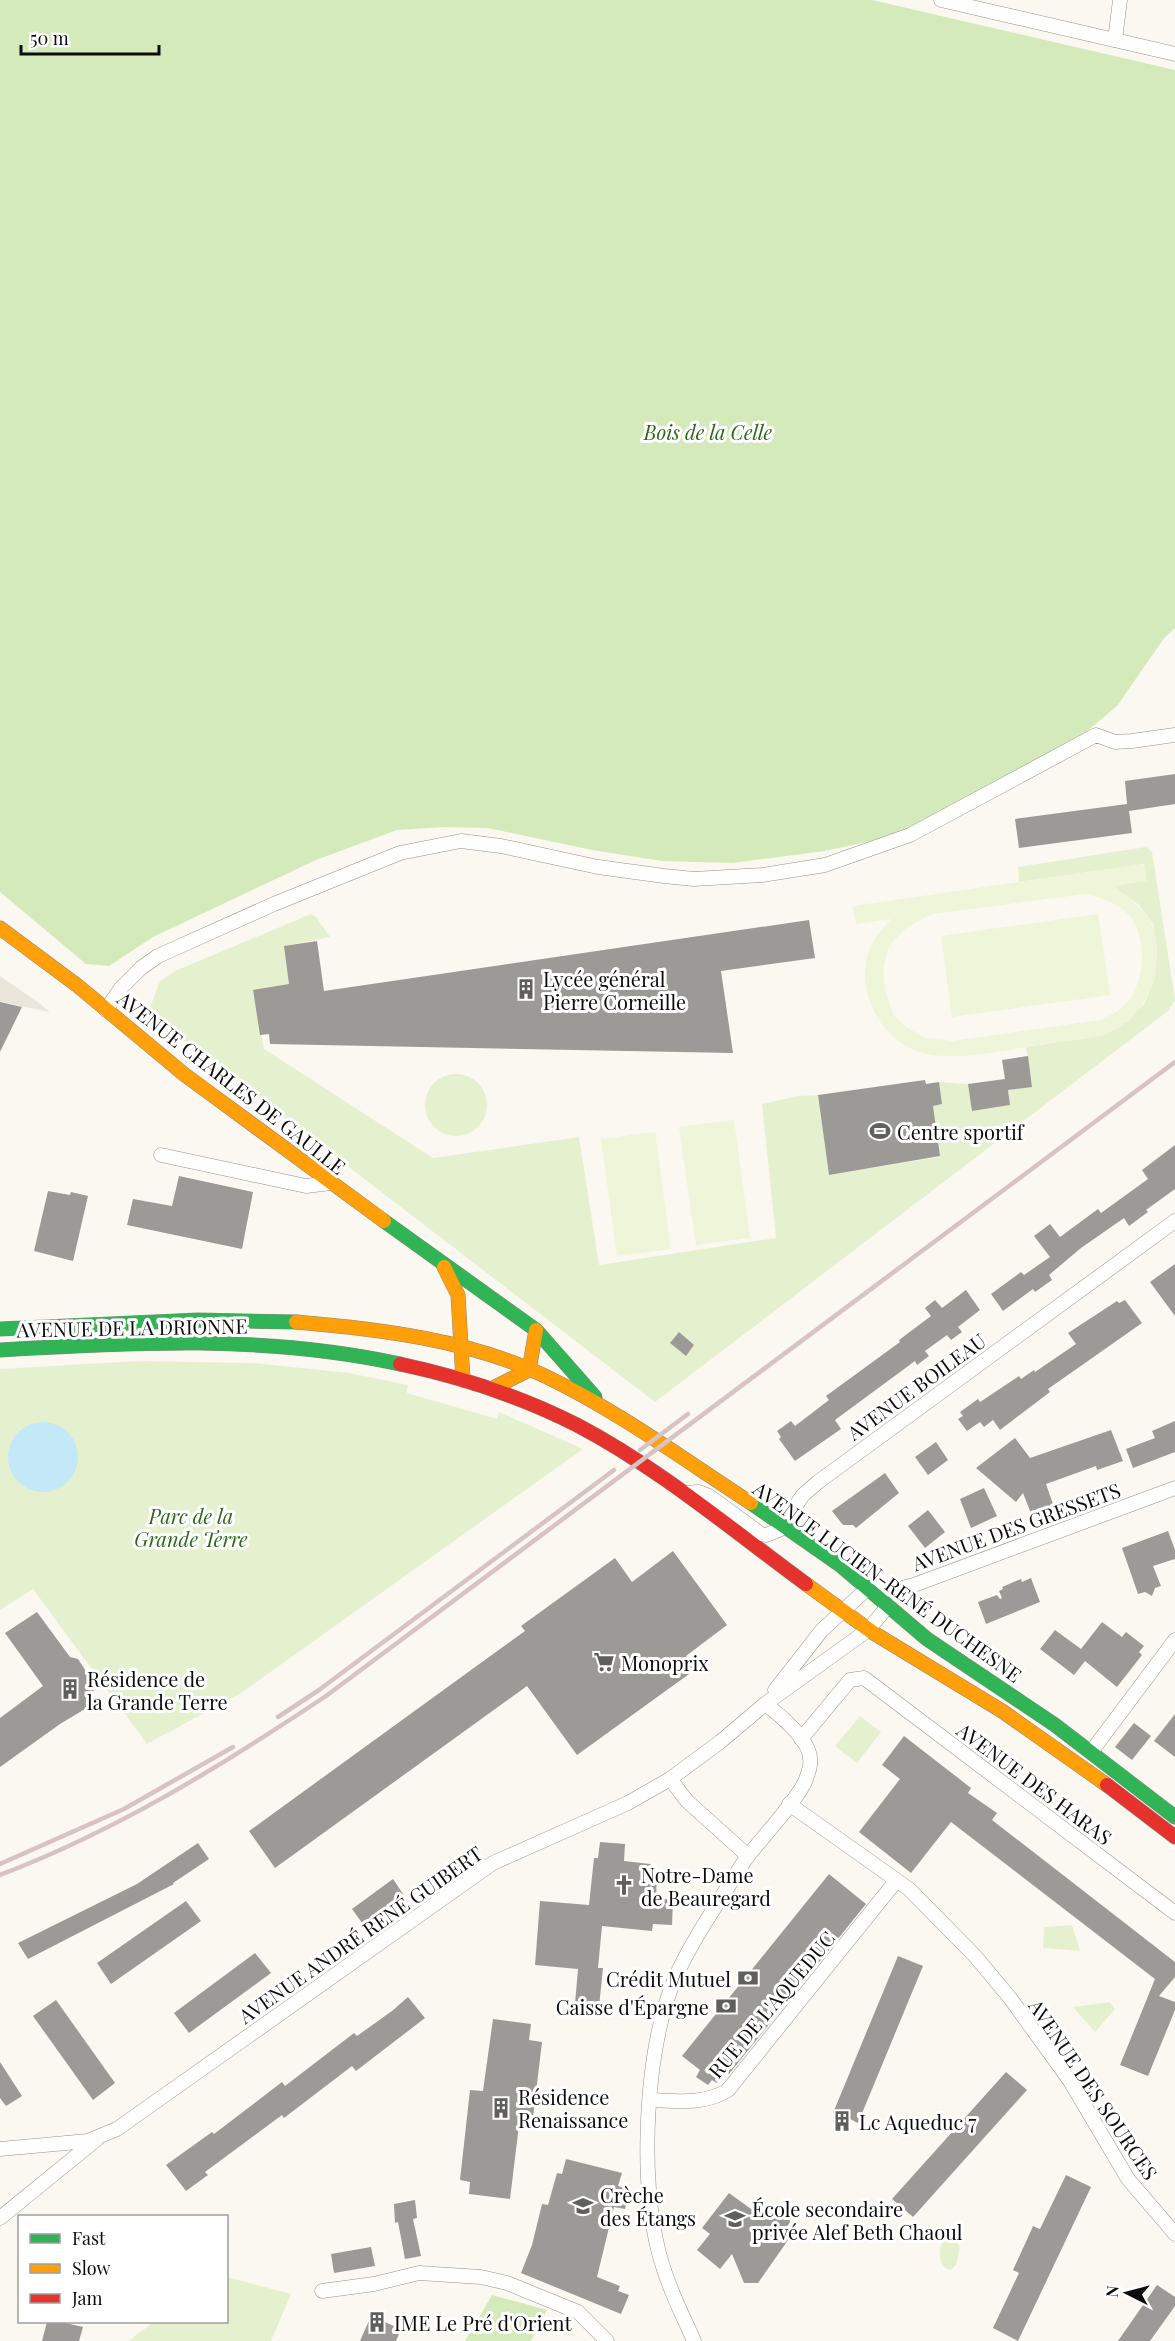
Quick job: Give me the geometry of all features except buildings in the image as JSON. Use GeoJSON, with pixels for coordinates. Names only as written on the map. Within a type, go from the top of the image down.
{"type":"FeatureCollection","features":[{"type":"Feature","properties":{"kind":"main road","name":"AVENUE CHARLES DE GAULLE"},"geometry":{"type":"LineString","coordinates":[[0,928],[78,986],[185,1074],[330,1183],[536,1330],[603,1406]]}},
{"type":"Feature","properties":{"kind":"main road","name":"AVENUE CHARLES DE GAULLE"},"geometry":{"type":"LineString","coordinates":[[442,1265],[458,1295],[463,1380]]}},
{"type":"Feature","properties":{"kind":"main road","name":"AVENUE DE LA DRIONNE"},"geometry":{"type":"LineString","coordinates":[[0,1329],[198,1320],[274,1320],[356,1327],[462,1346],[529,1370],[603,1406]]}},
{"type":"Feature","properties":{"kind":"main road"},"geometry":{"type":"LineString","coordinates":[[491,1389],[529,1370],[536,1330]]}},
{"type":"Feature","properties":{"kind":"main road","name":"AVENUE DE LA DRIONNE"},"geometry":{"type":"LineString","coordinates":[[0,1350],[145,1342],[253,1343],[346,1354],[463,1380],[491,1389],[571,1422],[607,1443]]}},
{"type":"Feature","properties":{"kind":"main road","name":"AVENUE LUCIEN-RENÉ DUCHESNE"},"geometry":{"type":"LineString","coordinates":[[603,1406],[784,1525],[868,1588],[927,1639],[1092,1752],[1175,1817]]}},
{"type":"Feature","properties":{"kind":"main road","name":"AVENUE LUCIEN-RENÉ DUCHESNE"},"geometry":{"type":"LineString","coordinates":[[607,1443],[686,1493],[868,1630],[1008,1714],[1175,1837]]}},
{"type":"Feature","properties":{"kind":"street"},"geometry":{"type":"LineString","coordinates":[[941,0],[1175,54]]}},
{"type":"Feature","properties":{"kind":"street"},"geometry":{"type":"LineString","coordinates":[[1115,40],[1119,0]]}},
{"type":"Feature","properties":{"kind":"street"},"geometry":{"type":"LineString","coordinates":[[106,1010],[121,988],[141,968],[158,956],[274,904],[399,853],[461,841],[501,846],[598,867],[664,876],[694,879],[762,875],[825,865],[910,835],[1096,735],[1115,742],[1175,735]]}},
{"type":"Feature","properties":{"kind":"street"},"geometry":{"type":"LineString","coordinates":[[161,1155],[306,1186],[330,1183]]}},
{"type":"Feature","properties":{"kind":"street","name":"AVENUE BOILEAU"},"geometry":{"type":"LineString","coordinates":[[784,1525],[803,1496],[818,1482],[1175,1221]]}},
{"type":"Feature","properties":{"kind":"street","name":"AVENUE DES GRESSETS"},"geometry":{"type":"LineString","coordinates":[[868,1588],[894,1590],[906,1588],[1175,1488]]}},
{"type":"Feature","properties":{"kind":"street"},"geometry":{"type":"LineString","coordinates":[[686,1493],[699,1492],[709,1496],[761,1534],[774,1533],[784,1525]]}},
{"type":"Feature","properties":{"kind":"street","name":"AVENUE ANDRÉ RENÉ GUIBERT"},"geometry":{"type":"LineString","coordinates":[[765,1704],[822,1630],[868,1588]]}},
{"type":"Feature","properties":{"kind":"street","name":"AVENUE ANDRÉ RENÉ GUIBERT"},"geometry":{"type":"LineString","coordinates":[[0,2150],[98,2138],[117,2129],[493,1863],[628,1803],[670,1779],[720,1742],[765,1704],[868,1630],[888,1606]]}},
{"type":"Feature","properties":{"kind":"street"},"geometry":{"type":"LineString","coordinates":[[1092,1752],[1175,1640]]}},
{"type":"Feature","properties":{"kind":"street","name":"AVENUE DES HARAS"},"geometry":{"type":"LineString","coordinates":[[801,1739],[850,1680],[864,1678],[1175,1912]]}},
{"type":"Feature","properties":{"kind":"street"},"geometry":{"type":"LineString","coordinates":[[694,2341],[671,2291],[655,2231],[648,2158],[652,2066],[657,2032],[676,1977],[700,1930],[748,1856],[807,1779],[810,1756],[801,1739],[785,1718],[765,1704]]}},
{"type":"Feature","properties":{"kind":"street"},"geometry":{"type":"LineString","coordinates":[[670,1779],[687,1801],[748,1856]]}},
{"type":"Feature","properties":{"kind":"street","name":"AVENUE DES SOURCES"},"geometry":{"type":"LineString","coordinates":[[789,1804],[909,1889],[975,1956],[1010,1998],[1070,2081],[1128,2179],[1175,2234]]}},
{"type":"Feature","properties":{"kind":"street","name":"RUE DE L'AQUEDUC"},"geometry":{"type":"LineString","coordinates":[[650,2100],[700,2101],[716,2098],[728,2090],[896,1881]]}},
{"type":"Feature","properties":{"kind":"street"},"geometry":{"type":"LineString","coordinates":[[0,2218],[98,2138]]}},
{"type":"Feature","properties":{"kind":"street"},"geometry":{"type":"LineString","coordinates":[[322,2291],[374,2284],[419,2273],[482,2277],[507,2283],[578,2312],[608,2341]]}},
{"type":"Feature","properties":{"kind":"green space","name":"Bois de la Celle"},"geometry":{"type":"Polygon","coordinates":[[[0,0],[872,0],[1175,70],[1175,628],[1165,637],[1117,706],[1072,744],[908,833],[825,851],[732,863],[662,861],[592,850],[488,828],[444,827],[397,830],[316,860],[153,937],[109,966],[86,964],[0,892],[0,0]]]}},
{"type":"Feature","properties":{"kind":"green space"},"geometry":{"type":"Polygon","coordinates":[[[1146,847],[1152,852],[1175,1000],[1168,1011],[655,1402],[148,1013],[160,981],[175,971],[311,914],[316,917],[330,937],[285,946],[289,984],[253,991],[264,1049],[433,1158],[579,1137],[599,1265],[776,1238],[762,1104],[799,1096],[818,1095],[829,1175],[939,1157],[933,1106],[942,1104],[939,1082],[968,1084],[973,1111],[1010,1105],[1008,1090],[1032,1086],[1026,1047],[1103,1035],[1128,1021],[1145,1003],[1154,981],[1157,950],[1153,924],[1139,905],[1113,886],[1144,864],[1019,882],[1018,867],[1146,847]]]}},
{"type":"Feature","properties":{"kind":"green space"},"geometry":{"type":"Polygon","coordinates":[[[1144,864],[1147,881],[1114,886],[1135,903],[1153,927],[1157,950],[1153,981],[1144,1002],[1134,1014],[1108,1034],[965,1056],[920,1052],[891,1035],[880,1022],[872,1007],[867,990],[865,973],[867,956],[876,937],[891,919],[856,924],[853,906],[1144,864]],[[1085,894],[932,914],[907,927],[889,946],[883,969],[885,990],[893,1014],[905,1026],[925,1038],[953,1041],[1100,1020],[1116,1012],[1130,999],[1139,979],[1141,943],[1134,922],[1127,913],[1102,898],[1085,894]]]}},
{"type":"Feature","properties":{"kind":"green space"},"geometry":{"type":"Polygon","coordinates":[[[1098,914],[1110,995],[952,1017],[941,936],[1098,914]]]}},
{"type":"Feature","properties":{"kind":"green space"},"geometry":{"type":"Polygon","coordinates":[[[450,1074],[462,1074],[478,1083],[485,1093],[487,1105],[485,1117],[478,1127],[462,1136],[450,1136],[439,1131],[430,1122],[425,1111],[425,1099],[430,1088],[439,1079],[450,1074]]]}},
{"type":"Feature","properties":{"kind":"green space"},"geometry":{"type":"Polygon","coordinates":[[[734,1120],[750,1238],[696,1245],[679,1127],[734,1120]]]}},
{"type":"Feature","properties":{"kind":"green space"},"geometry":{"type":"Polygon","coordinates":[[[655,1132],[671,1249],[617,1256],[601,1139],[655,1132]]]}},
{"type":"Feature","properties":{"kind":"green space","name":"Parc de la Grande Terre"},"geometry":{"type":"Polygon","coordinates":[[[138,1361],[253,1363],[349,1373],[408,1385],[407,1393],[497,1419],[499,1412],[583,1449],[241,1693],[147,1744],[33,1589],[0,1610],[0,1369],[138,1361]]]}},
{"type":"Feature","properties":{"kind":"green space"},"geometry":{"type":"Polygon","coordinates":[[[860,1716],[881,1732],[857,1763],[835,1746],[860,1716]]]}},
{"type":"Feature","properties":{"kind":"green space"},"geometry":{"type":"Polygon","coordinates":[[[1072,1925],[1080,1951],[1043,1948],[1044,1927],[1072,1925]]]}},
{"type":"Feature","properties":{"kind":"green space"},"geometry":{"type":"Polygon","coordinates":[[[1110,2002],[1115,2009],[1095,2032],[1073,2007],[1110,2002]]]}},
{"type":"Feature","properties":{"kind":"green space"},"geometry":{"type":"Polygon","coordinates":[[[952,2236],[960,2247],[956,2265],[951,2270],[946,2269],[943,2265],[940,2250],[943,2241],[952,2236]]]}},
{"type":"Feature","properties":{"kind":"green space"},"geometry":{"type":"Polygon","coordinates":[[[228,2277],[291,2294],[271,2341],[128,2341],[153,2323],[228,2323],[228,2277]]]}},
{"type":"Feature","properties":{"kind":"green space"},"geometry":{"type":"Polygon","coordinates":[[[492,2295],[547,2310],[531,2341],[465,2341],[492,2295]]]}},
{"type":"Feature","properties":{"kind":"shaded area"},"geometry":{"type":"Polygon","coordinates":[[[0,976],[39,1003],[50,1012],[0,1002],[0,976]]]}},
{"type":"Feature","properties":{"kind":"water"},"geometry":{"type":"Polygon","coordinates":[[[43,1422],[56,1425],[68,1432],[75,1444],[78,1457],[75,1470],[68,1482],[56,1489],[43,1492],[30,1489],[18,1482],[11,1470],[8,1457],[11,1444],[18,1432],[30,1425],[43,1422]]]}},
{"type":"Feature","properties":{"kind":"railway"},"geometry":{"type":"LineString","coordinates":[[0,1875],[86,1838],[168,1795],[326,1696],[1175,1062]]}},
{"type":"Feature","properties":{"kind":"railway"},"geometry":{"type":"LineString","coordinates":[[640,1450],[688,1414]]}},
{"type":"Feature","properties":{"kind":"railway"},"geometry":{"type":"LineString","coordinates":[[278,1717],[319,1690],[614,1470]]}},
{"type":"Feature","properties":{"kind":"railway"},"geometry":{"type":"LineString","coordinates":[[0,1864],[124,1809],[233,1747]]}},
{"type":"Feature","properties":{"kind":"traffic: fast"},"geometry":{"type":"LineString","coordinates":[[384,1221],[536,1330],[595,1397]]}},
{"type":"Feature","properties":{"kind":"traffic: fast"},"geometry":{"type":"LineString","coordinates":[[0,1329],[198,1320],[296,1322]]}},
{"type":"Feature","properties":{"kind":"traffic: fast"},"geometry":{"type":"LineString","coordinates":[[0,1350],[201,1343],[301,1348],[400,1364]]}},
{"type":"Feature","properties":{"kind":"traffic: fast"},"geometry":{"type":"LineString","coordinates":[[751,1503],[840,1565],[927,1639],[1055,1725],[1175,1817]]}},
{"type":"Feature","properties":{"kind":"traffic: slow"},"geometry":{"type":"LineString","coordinates":[[0,928],[78,986],[185,1075],[384,1221]]}},
{"type":"Feature","properties":{"kind":"traffic: slow"},"geometry":{"type":"LineString","coordinates":[[444,1267],[458,1295],[463,1380]]}},
{"type":"Feature","properties":{"kind":"traffic: slow"},"geometry":{"type":"LineString","coordinates":[[296,1322],[359,1328],[424,1338],[486,1353],[516,1364],[545,1376],[598,1404],[751,1503]]}},
{"type":"Feature","properties":{"kind":"traffic: slow"},"geometry":{"type":"LineString","coordinates":[[491,1389],[529,1370],[536,1330]]}},
{"type":"Feature","properties":{"kind":"traffic: slow"},"geometry":{"type":"LineString","coordinates":[[806,1584],[872,1632],[1002,1711],[1107,1785]]}},
{"type":"Feature","properties":{"kind":"traffic: jam"},"geometry":{"type":"LineString","coordinates":[[400,1364],[491,1389],[535,1405],[577,1425],[666,1480],[806,1584]]}},
{"type":"Feature","properties":{"kind":"traffic: jam"},"geometry":{"type":"LineString","coordinates":[[1107,1785],[1175,1837]]}},
{"type":"Feature","properties":{"kind":"place","name":"Lycée général Pierre Corneille"},"geometry":{"type":"Point","coordinates":[526,989]}},
{"type":"Feature","properties":{"kind":"place","name":"Centre sportif"},"geometry":{"type":"Point","coordinates":[880,1131]}},
{"type":"Feature","properties":{"kind":"place","name":"Monoprix"},"geometry":{"type":"Point","coordinates":[604,1662]}},
{"type":"Feature","properties":{"kind":"place","name":"Résidence de la Grande Terre"},"geometry":{"type":"Point","coordinates":[70,1689]}},
{"type":"Feature","properties":{"kind":"place","name":"Notre-Dame de Beauregard"},"geometry":{"type":"Point","coordinates":[624,1885]}},
{"type":"Feature","properties":{"kind":"place","name":"Crédit Mutuel"},"geometry":{"type":"Point","coordinates":[748,1978]}},
{"type":"Feature","properties":{"kind":"place","name":"Caisse d'Épargne"},"geometry":{"type":"Point","coordinates":[726,2006]}},
{"type":"Feature","properties":{"kind":"place","name":"Résidence Renaissance"},"geometry":{"type":"Point","coordinates":[501,2108]}},
{"type":"Feature","properties":{"kind":"place","name":"Lc Aqueduc 7"},"geometry":{"type":"Point","coordinates":[842,2121]}},
{"type":"Feature","properties":{"kind":"place","name":"Crèche des Étangs"},"geometry":{"type":"Point","coordinates":[583,2206]}},
{"type":"Feature","properties":{"kind":"place","name":"École secondaire privée Alef Beth Chaoul"},"geometry":{"type":"Point","coordinates":[735,2219]}},
{"type":"Feature","properties":{"kind":"place","name":"IME Le Pré d'Orient"},"geometry":{"type":"Point","coordinates":[377,2322]}}]}
